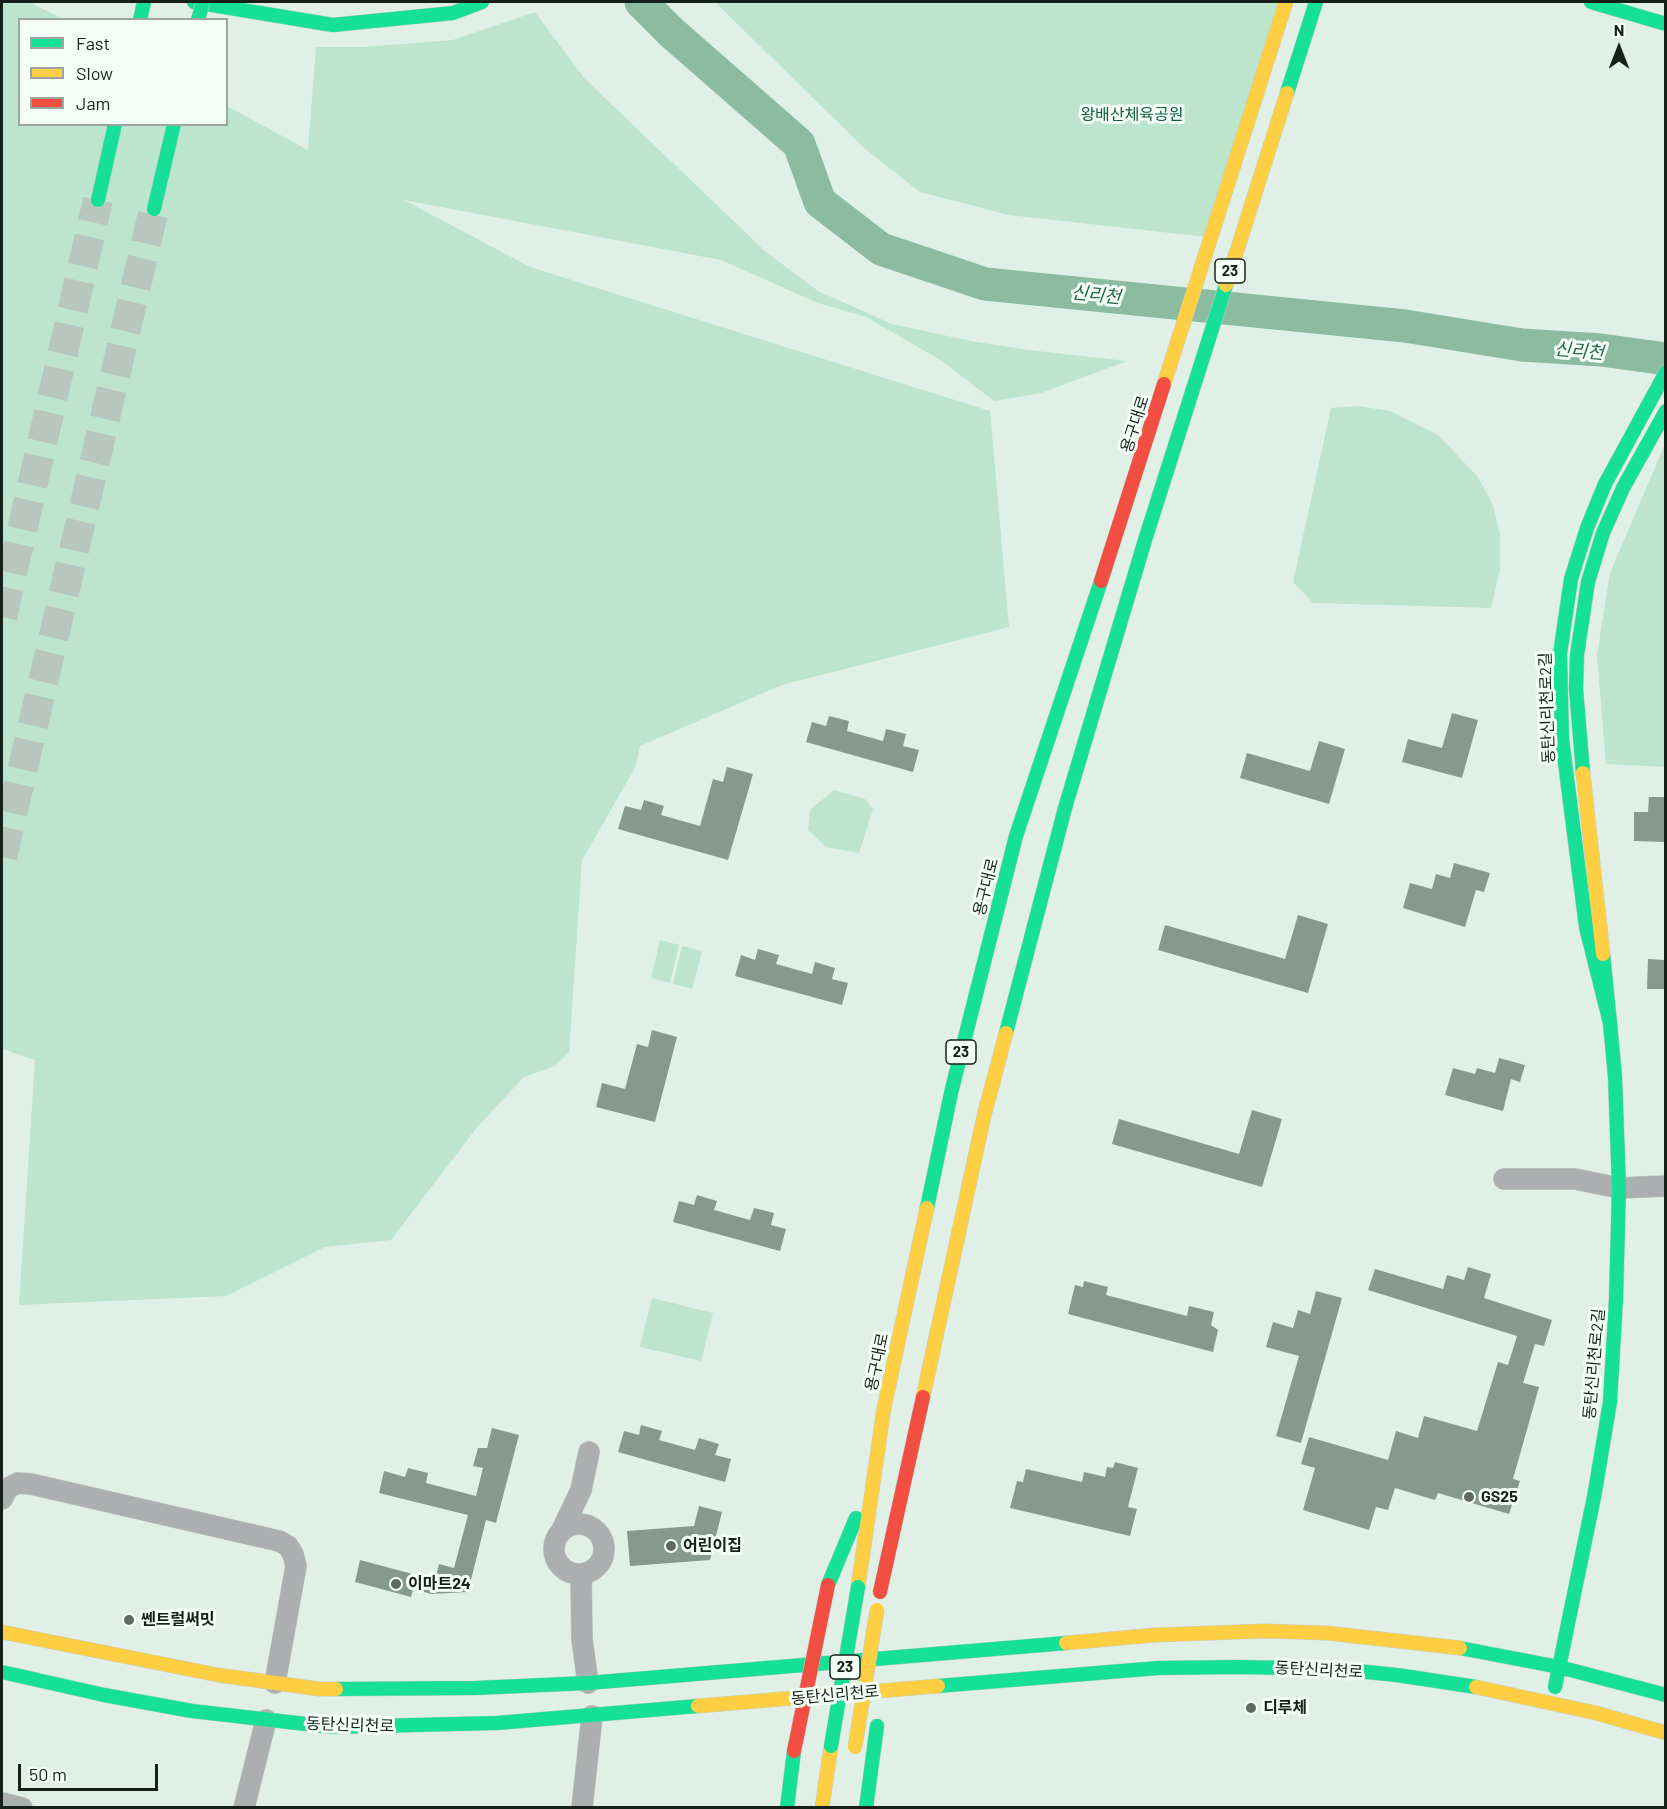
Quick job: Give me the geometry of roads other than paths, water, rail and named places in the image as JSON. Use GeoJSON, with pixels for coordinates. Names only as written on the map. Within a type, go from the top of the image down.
{"type":"FeatureCollection","features":[{"type":"Feature","properties":{"kind":"main road"},"geometry":{"type":"LineString","coordinates":[[140,18],[144,2]]}},
{"type":"Feature","properties":{"kind":"main road"},"geometry":{"type":"LineString","coordinates":[[194,2],[333,25],[453,13],[482,2]]}},
{"type":"Feature","properties":{"kind":"main road"},"geometry":{"type":"LineString","coordinates":[[198,18],[202,2]]}},
{"type":"Feature","properties":{"kind":"main road","name":"용구대로"},"geometry":{"type":"LineString","coordinates":[[822,1808],[886,1396],[951,1094],[1016,836],[1118,529],[1286,2]]}},
{"type":"Feature","properties":{"kind":"main road","name":"23"},"geometry":{"type":"LineString","coordinates":[[855,1752],[880,1592],[901,1488],[984,1116],[1065,808],[1145,540],[1316,2]]}},
{"type":"Feature","properties":{"kind":"main road"},"geometry":{"type":"LineString","coordinates":[[1592,2],[1665,24]]}},
{"type":"Feature","properties":{"kind":"main road"},"geometry":{"type":"LineString","coordinates":[[98,200],[115,126]]}},
{"type":"Feature","properties":{"kind":"main road"},"geometry":{"type":"LineString","coordinates":[[154,208],[174,126]]}},
{"type":"Feature","properties":{"kind":"main road","name":"동탄신리천로2길"},"geometry":{"type":"LineString","coordinates":[[1610,1023],[1586,927],[1563,739],[1560,654],[1571,579],[1587,528],[1605,484],[1665,372]]}},
{"type":"Feature","properties":{"kind":"main road","name":"동탄신리천로2길"},"geometry":{"type":"LineString","coordinates":[[1552,1702],[1594,1497],[1610,1402],[1619,1188],[1615,1077],[1579,736],[1576,689],[1577,655],[1585,599],[1603,533],[1623,488],[1665,411]]}},
{"type":"Feature","properties":{"kind":"main road"},"geometry":{"type":"LineString","coordinates":[[787,1808],[794,1751],[828,1585],[872,1481]]}},
{"type":"Feature","properties":{"kind":"main road"},"geometry":{"type":"LineString","coordinates":[[897,1582],[901,1488]]}},
{"type":"Feature","properties":{"kind":"main road","name":"동탄신리천로"},"geometry":{"type":"LineString","coordinates":[[2,1632],[218,1675],[319,1689],[475,1688],[590,1700],[1198,1666],[1327,1669],[1397,1675],[1481,1688],[1552,1702],[1665,1733]]}},
{"type":"Feature","properties":{"kind":"main road","name":"동탄신리천로"},"geometry":{"type":"LineString","coordinates":[[2,1672],[104,1695],[192,1711],[266,1720],[332,1726],[497,1723],[590,1700],[1206,1632],[1306,1632],[1448,1646],[1559,1667],[1665,1695]]}},
{"type":"Feature","properties":{"kind":"main road"},"geometry":{"type":"LineString","coordinates":[[866,1808],[888,1648]]}},
{"type":"Feature","properties":{"kind":"street"},"geometry":{"type":"LineString","coordinates":[[1504,1179],[1575,1179],[1619,1188],[1665,1186]]}},
{"type":"Feature","properties":{"kind":"street"},"geometry":{"type":"LineString","coordinates":[[581,1490],[583,1511],[592,1527],[603,1539],[604,1555],[596,1568],[581,1574],[565,1570],[555,1556],[556,1539],[581,1490],[589,1452]]}},
{"type":"Feature","properties":{"kind":"street"},"geometry":{"type":"LineString","coordinates":[[2,1499],[8,1488],[18,1483],[31,1484],[279,1541],[288,1546],[296,1566],[275,1683]]}},
{"type":"Feature","properties":{"kind":"street"},"geometry":{"type":"LineString","coordinates":[[561,1532],[568,1526],[576,1524],[592,1527]]}},
{"type":"Feature","properties":{"kind":"street"},"geometry":{"type":"LineString","coordinates":[[581,1574],[582,1639],[590,1700],[582,1808]]}},
{"type":"Feature","properties":{"kind":"street"},"geometry":{"type":"LineString","coordinates":[[244,1808],[266,1720]]}},
{"type":"Feature","properties":{"kind":"street"},"geometry":{"type":"LineString","coordinates":[[2,1803],[21,1808]]}},
{"type":"Feature","properties":{"kind":"waterway","name":"신리천"},"geometry":{"type":"LineString","coordinates":[[641,2],[671,32],[799,144],[820,202],[881,249],[985,284],[1405,326],[1522,345],[1601,350],[1666,359]]}},
{"type":"Feature","properties":{"kind":"tunnel"},"geometry":{"type":"LineString","coordinates":[[2,617],[98,200]]}},
{"type":"Feature","properties":{"kind":"tunnel"},"geometry":{"type":"LineString","coordinates":[[2,857],[154,209]]}},
{"type":"Feature","properties":{"kind":"place","name":"GS25"},"geometry":{"type":"Point","coordinates":[1469,1497]}},
{"type":"Feature","properties":{"kind":"place","name":"어린이집"},"geometry":{"type":"Point","coordinates":[671,1546]}},
{"type":"Feature","properties":{"kind":"place","name":"이마트24"},"geometry":{"type":"Point","coordinates":[396,1584]}},
{"type":"Feature","properties":{"kind":"place","name":"쎈트럴써밋"},"geometry":{"type":"Point","coordinates":[129,1620]}},
{"type":"Feature","properties":{"kind":"place","name":"디루체"},"geometry":{"type":"Point","coordinates":[1251,1708]}},
{"type":"Feature","properties":{"kind":"park label","name":"왕배산체육공원"},"geometry":{"type":"Point","coordinates":[1132,115]}}]}
